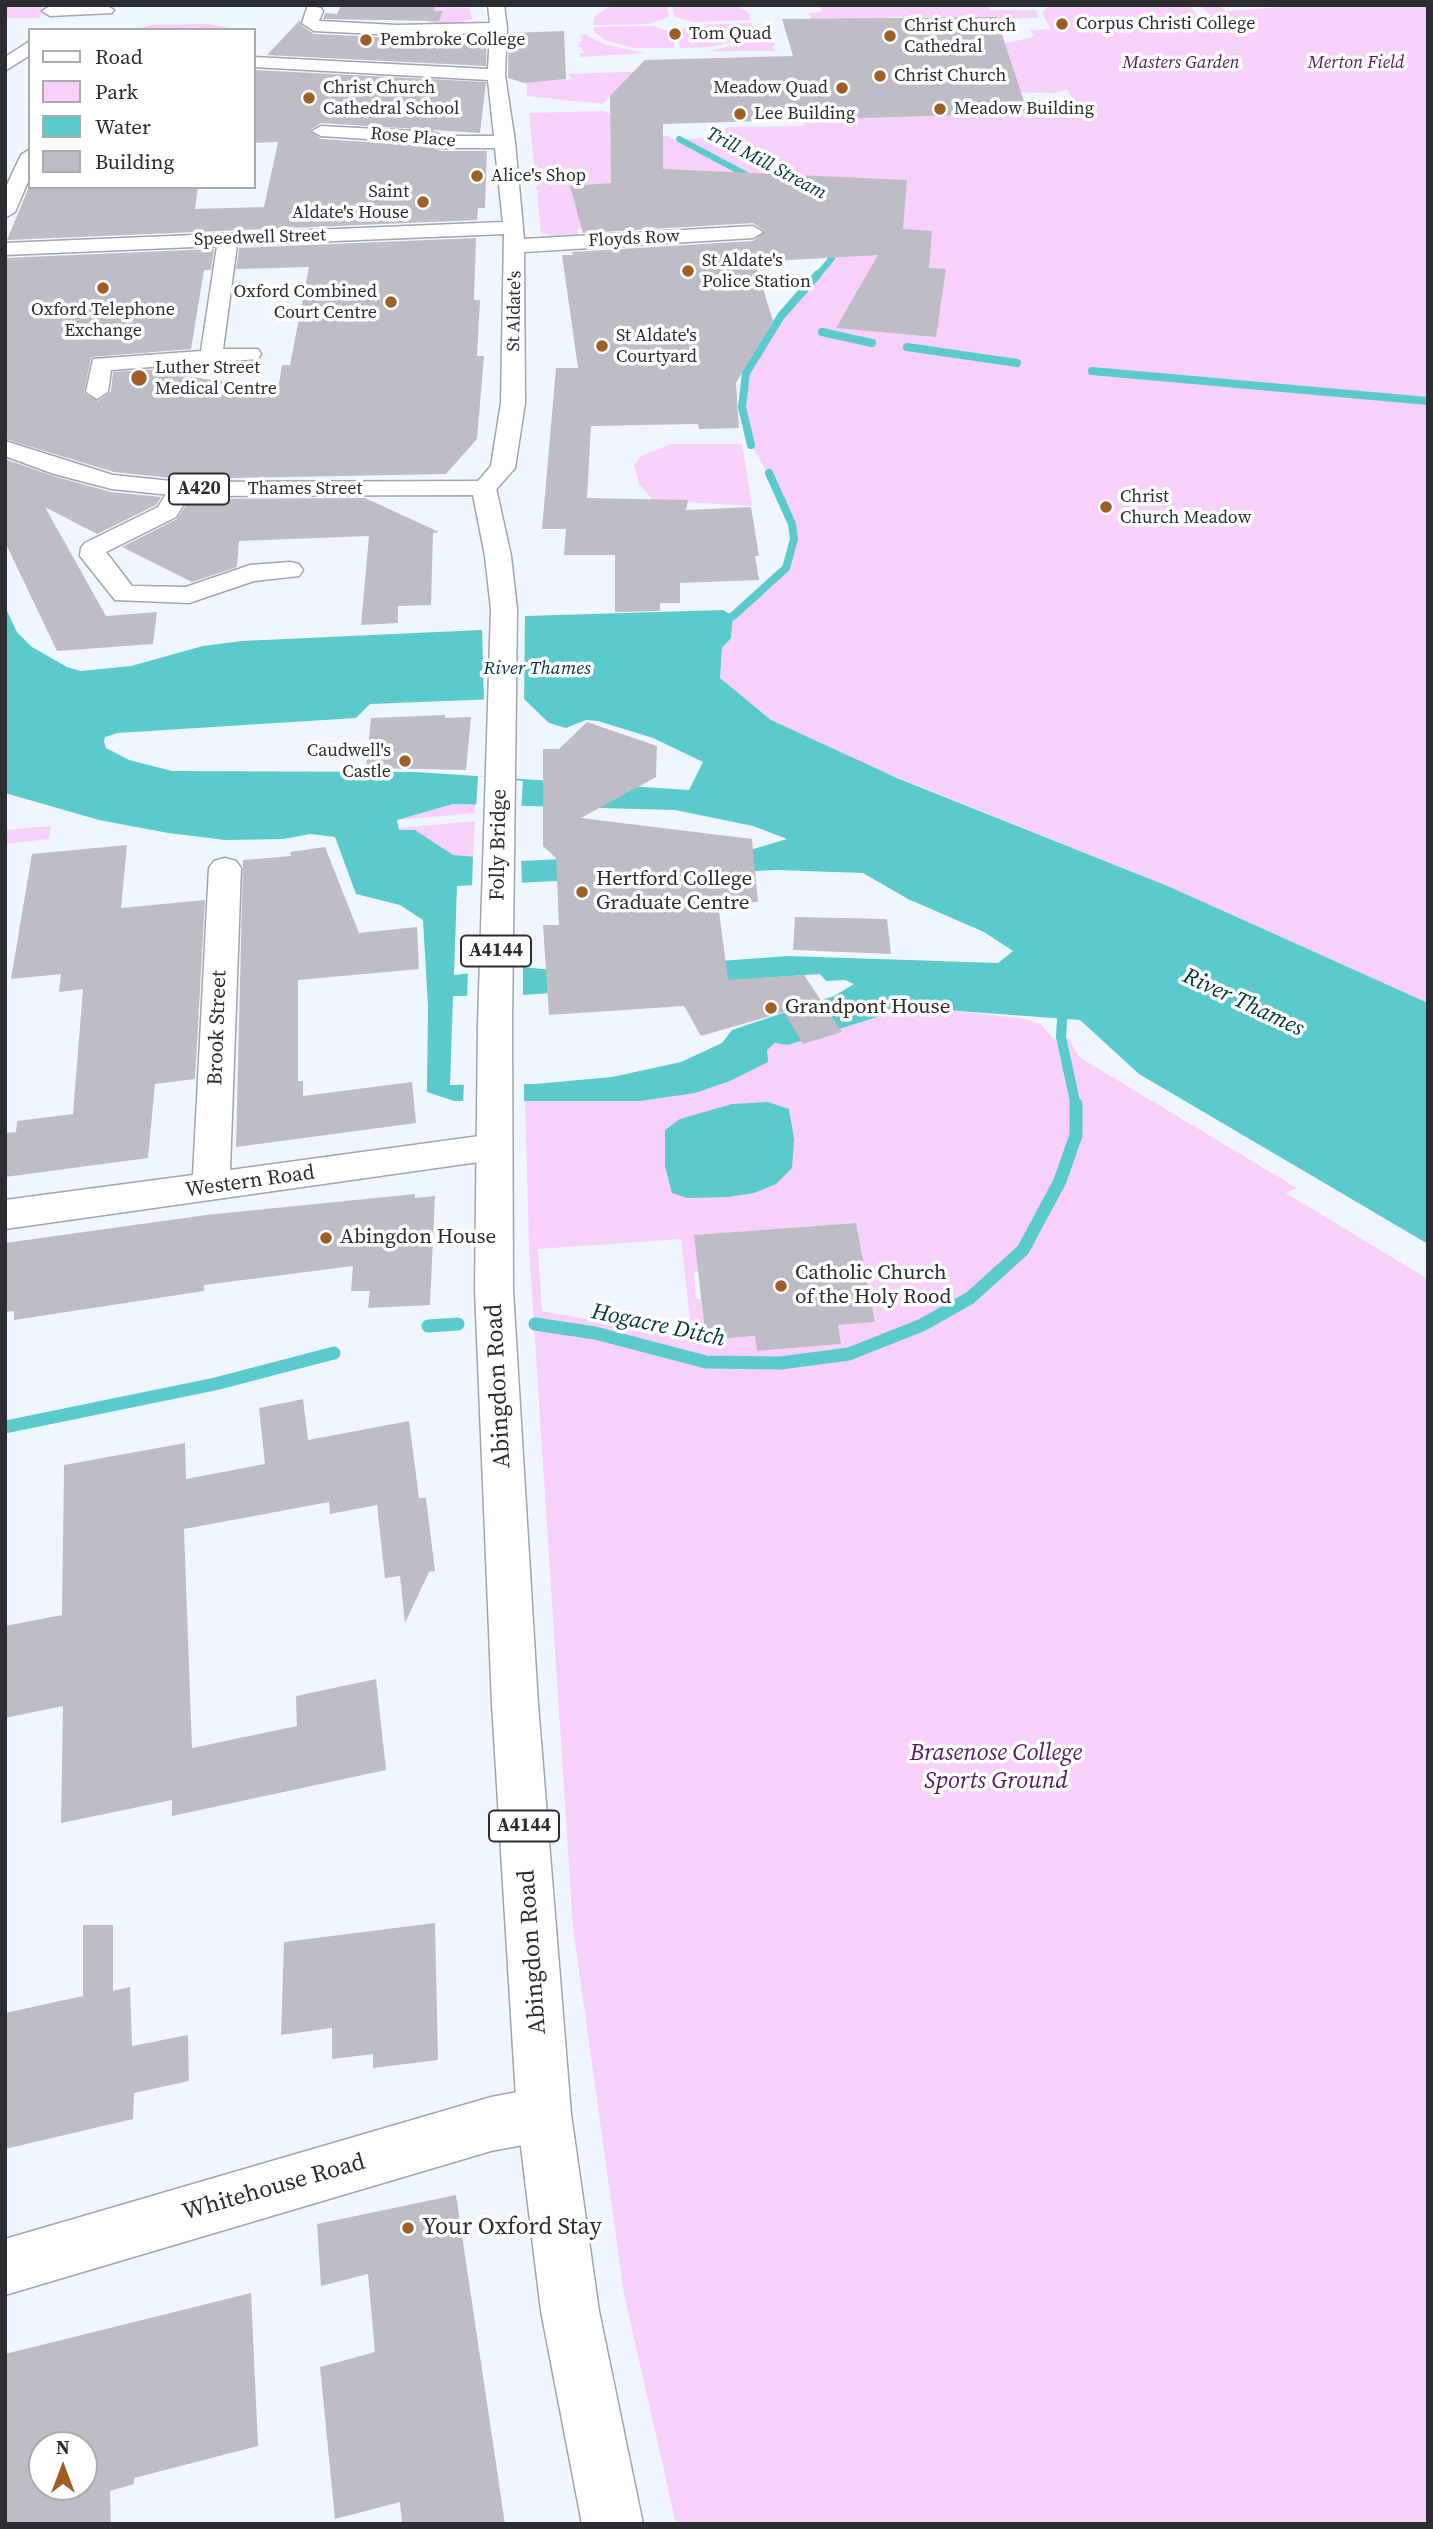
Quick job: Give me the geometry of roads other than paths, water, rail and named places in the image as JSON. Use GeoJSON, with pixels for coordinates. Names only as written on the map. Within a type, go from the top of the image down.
{"type":"FeatureCollection","features":[{"type":"Feature","properties":{"kind":"street","name":"St Aldate's"},"geometry":{"type":"LineString","coordinates":[[484,488],[503,468],[513,403],[515,237],[500,162],[506,142],[496,75],[499,28],[496,5]]}},
{"type":"Feature","properties":{"kind":"street"},"geometry":{"type":"LineString","coordinates":[[43,28],[51,8],[106,10]]}},
{"type":"Feature","properties":{"kind":"street"},"geometry":{"type":"LineString","coordinates":[[312,9],[315,11],[310,23],[314,26],[397,30],[499,28]]}},
{"type":"Feature","properties":{"kind":"street"},"geometry":{"type":"LineString","coordinates":[[5,66],[27,52]]}},
{"type":"Feature","properties":{"kind":"street"},"geometry":{"type":"LineString","coordinates":[[256,62],[496,75]]}},
{"type":"Feature","properties":{"kind":"street","name":"Rose Place"},"geometry":{"type":"LineString","coordinates":[[321,131],[432,138],[442,142],[506,142]]}},
{"type":"Feature","properties":{"kind":"street"},"geometry":{"type":"LineString","coordinates":[[5,212],[27,152]]}},
{"type":"Feature","properties":{"kind":"street","name":"Floyds Row"},"geometry":{"type":"LineString","coordinates":[[515,237],[753,232]]}},
{"type":"Feature","properties":{"kind":"street","name":"Speedwell Street"},"geometry":{"type":"LineString","coordinates":[[6,248],[228,239],[515,237]]}},
{"type":"Feature","properties":{"kind":"street"},"geometry":{"type":"LineString","coordinates":[[211,357],[228,239]]}},
{"type":"Feature","properties":{"kind":"street"},"geometry":{"type":"LineString","coordinates":[[97,392],[101,364],[250,354]]}},
{"type":"Feature","properties":{"kind":"street","name":"Thames Street"},"geometry":{"type":"LineString","coordinates":[[5,447],[63,469],[112,481],[181,489],[484,488]]}},
{"type":"Feature","properties":{"kind":"street","name":"Folly Bridge"},"geometry":{"type":"LineString","coordinates":[[484,488],[498,556],[504,609],[494,1136]]}},
{"type":"Feature","properties":{"kind":"street"},"geometry":{"type":"LineString","coordinates":[[181,489],[167,512],[94,548],[93,556],[124,594],[189,595],[250,573],[290,570]]}},
{"type":"Feature","properties":{"kind":"street","name":"Brook Street"},"geometry":{"type":"LineString","coordinates":[[211,1188],[225,868]]}},
{"type":"Feature","properties":{"kind":"street","name":"Western Road"},"geometry":{"type":"LineString","coordinates":[[5,1215],[211,1188],[494,1136]]}},
{"type":"Feature","properties":{"kind":"street","name":"Abingdon Road"},"geometry":{"type":"LineString","coordinates":[[494,1136],[494,1290],[515,1704],[544,2114],[570,2311],[613,2524]]}},
{"type":"Feature","properties":{"kind":"street","name":"Whitehouse Road"},"geometry":{"type":"LineString","coordinates":[[5,2267],[491,2124],[544,2114]]}},
{"type":"Feature","properties":{"kind":"water","name":"River Thames"},"geometry":{"type":"Polygon","coordinates":[[[5,607],[17,632],[32,647],[67,667],[81,671],[131,666],[203,646],[242,641],[524,628],[525,616],[723,610],[733,616],[731,638],[722,648],[720,678],[771,720],[897,778],[1170,887],[1428,1003],[1428,1244],[1139,1074],[1080,1020],[931,1009],[890,1013],[788,1045],[775,1043],[767,1050],[768,1062],[730,1081],[695,1093],[640,1101],[454,1101],[427,1092],[428,1006],[423,920],[400,905],[356,894],[335,837],[310,834],[284,839],[226,840],[168,833],[99,820],[5,793],[5,607]],[[523,698],[370,704],[356,718],[118,733],[105,737],[104,741],[106,748],[129,760],[172,771],[416,772],[689,790],[703,762],[653,738],[598,721],[586,720],[566,728],[549,723],[523,698]],[[453,804],[397,820],[399,830],[415,830],[453,855],[521,861],[750,850],[787,839],[753,826],[675,810],[453,804]],[[777,870],[457,886],[454,975],[523,967],[571,972],[788,956],[998,963],[1013,951],[984,932],[908,899],[863,873],[777,870]],[[820,974],[523,995],[453,996],[450,1085],[535,1084],[612,1077],[681,1062],[722,1043],[732,1030],[834,996],[854,984],[845,980],[826,981],[820,974]]]}},
{"type":"Feature","properties":{"kind":"water"},"geometry":{"type":"Polygon","coordinates":[[[768,1102],[789,1109],[794,1139],[792,1168],[776,1184],[754,1193],[728,1197],[687,1198],[672,1193],[665,1166],[665,1130],[680,1119],[732,1104],[768,1102]]]}},
{"type":"Feature","properties":{"kind":"waterway","name":"Trill Mill Stream"},"geometry":{"type":"LineString","coordinates":[[679,139],[756,180]]}},
{"type":"Feature","properties":{"kind":"waterway","name":"Trill Mill Stream"},"geometry":{"type":"LineString","coordinates":[[817,276],[832,258],[835,241]]}},
{"type":"Feature","properties":{"kind":"waterway","name":"Trill Mill Stream"},"geometry":{"type":"LineString","coordinates":[[751,445],[742,407],[746,373],[781,316],[818,274]]}},
{"type":"Feature","properties":{"kind":"waterway"},"geometry":{"type":"LineString","coordinates":[[822,332],[872,343]]}},
{"type":"Feature","properties":{"kind":"waterway"},"geometry":{"type":"LineString","coordinates":[[907,347],[1017,363]]}},
{"type":"Feature","properties":{"kind":"waterway"},"geometry":{"type":"LineString","coordinates":[[1092,371],[1428,401]]}},
{"type":"Feature","properties":{"kind":"waterway","name":"Trill Mill Stream"},"geometry":{"type":"LineString","coordinates":[[718,622],[733,616],[786,568],[794,539],[792,524],[769,473]]}},
{"type":"Feature","properties":{"kind":"waterway","name":"Hogacre Ditch"},"geometry":{"type":"LineString","coordinates":[[1063,1004],[1061,1037],[1076,1106]]}},
{"type":"Feature","properties":{"kind":"waterway","name":"Hogacre Ditch"},"geometry":{"type":"LineString","coordinates":[[535,1324],[595,1333],[706,1362],[781,1363],[849,1354],[922,1325],[970,1298],[1023,1250],[1060,1181],[1076,1135],[1076,1106]]}},
{"type":"Feature","properties":{"kind":"waterway","name":"Hogacre Ditch"},"geometry":{"type":"LineString","coordinates":[[428,1326],[458,1324]]}},
{"type":"Feature","properties":{"kind":"waterway","name":"Hogacre Ditch"},"geometry":{"type":"LineString","coordinates":[[5,1427],[215,1384],[334,1353]]}},
{"type":"Feature","properties":{"kind":"place","name":"Corpus Christi College"},"geometry":{"type":"Point","coordinates":[1062,24]}},
{"type":"Feature","properties":{"kind":"place","name":"Tom Quad"},"geometry":{"type":"Point","coordinates":[675,34]}},
{"type":"Feature","properties":{"kind":"place","name":"Christ Church Cathedral"},"geometry":{"type":"Point","coordinates":[890,36]}},
{"type":"Feature","properties":{"kind":"place","name":"Pembroke College"},"geometry":{"type":"Point","coordinates":[366,40]}},
{"type":"Feature","properties":{"kind":"place","name":"Christ Church"},"geometry":{"type":"Point","coordinates":[880,76]}},
{"type":"Feature","properties":{"kind":"place","name":"Meadow Quad"},"geometry":{"type":"Point","coordinates":[842,88]}},
{"type":"Feature","properties":{"kind":"place","name":"Christ Church Cathedral School"},"geometry":{"type":"Point","coordinates":[309,98]}},
{"type":"Feature","properties":{"kind":"place","name":"Meadow Building"},"geometry":{"type":"Point","coordinates":[940,109]}},
{"type":"Feature","properties":{"kind":"place","name":"Lee Building"},"geometry":{"type":"Point","coordinates":[740,114]}},
{"type":"Feature","properties":{"kind":"place","name":"Alice's Shop"},"geometry":{"type":"Point","coordinates":[477,176]}},
{"type":"Feature","properties":{"kind":"place","name":"Saint Aldate's House"},"geometry":{"type":"Point","coordinates":[423,202]}},
{"type":"Feature","properties":{"kind":"place","name":"St Aldate's Police Station"},"geometry":{"type":"Point","coordinates":[688,271]}},
{"type":"Feature","properties":{"kind":"place","name":"Oxford Telephone Exchange"},"geometry":{"type":"Point","coordinates":[103,288]}},
{"type":"Feature","properties":{"kind":"place","name":"Oxford Combined Court Centre"},"geometry":{"type":"Point","coordinates":[391,302]}},
{"type":"Feature","properties":{"kind":"place","name":"St Aldate's Courtyard"},"geometry":{"type":"Point","coordinates":[602,346]}},
{"type":"Feature","properties":{"kind":"place","name":"Luther Street Medical Centre"},"geometry":{"type":"Point","coordinates":[139,378]}},
{"type":"Feature","properties":{"kind":"place","name":"Christ Church Meadow"},"geometry":{"type":"Point","coordinates":[1106,507]}},
{"type":"Feature","properties":{"kind":"place","name":"Caudwell's Castle"},"geometry":{"type":"Point","coordinates":[405,761]}},
{"type":"Feature","properties":{"kind":"place","name":"Hertford College Graduate Centre"},"geometry":{"type":"Point","coordinates":[582,892]}},
{"type":"Feature","properties":{"kind":"place","name":"Grandpont House"},"geometry":{"type":"Point","coordinates":[771,1008]}},
{"type":"Feature","properties":{"kind":"place","name":"Abingdon House"},"geometry":{"type":"Point","coordinates":[326,1238]}},
{"type":"Feature","properties":{"kind":"place","name":"Catholic Church of the Holy Rood"},"geometry":{"type":"Point","coordinates":[781,1286]}},
{"type":"Feature","properties":{"kind":"place","name":"Your Oxford Stay"},"geometry":{"type":"Point","coordinates":[408,2228]}},
{"type":"Feature","properties":{"kind":"park label","name":"Masters Garden"},"geometry":{"type":"Point","coordinates":[1181,63]}},
{"type":"Feature","properties":{"kind":"park label","name":"Merton Field"},"geometry":{"type":"Point","coordinates":[1356,63]}},
{"type":"Feature","properties":{"kind":"park label","name":"Brasenose College Sports Ground"},"geometry":{"type":"Point","coordinates":[996,1768]}}]}
